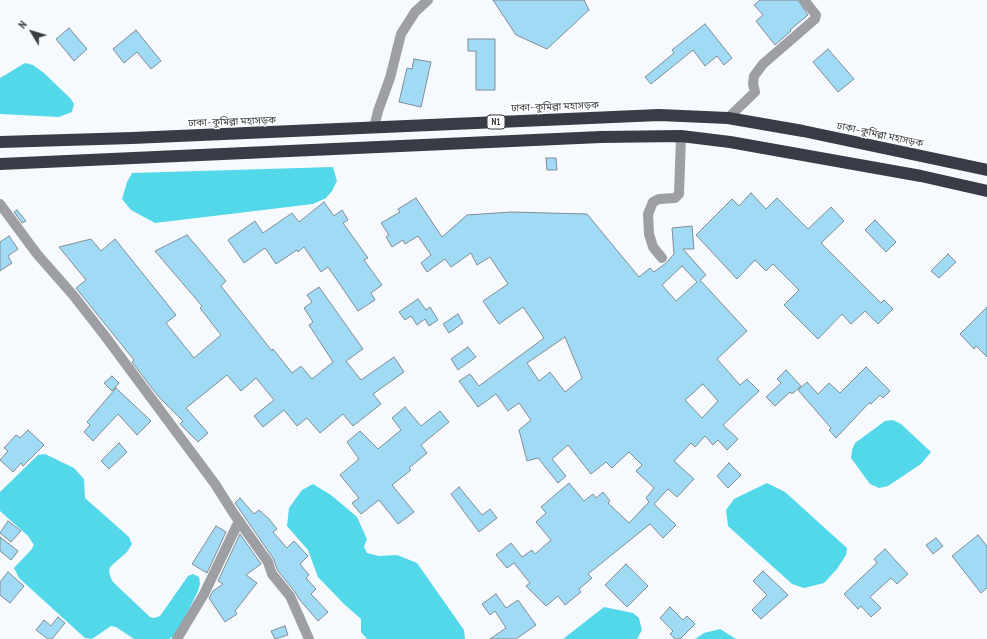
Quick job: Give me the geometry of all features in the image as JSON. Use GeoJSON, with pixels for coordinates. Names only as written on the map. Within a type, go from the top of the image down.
{"type":"FeatureCollection","features":[{"type":"Feature","properties":{"kind":"highway","name":"ঢাকা–কুমিল্লা মহাসড়ক"},"geometry":{"type":"LineString","coordinates":[[0,142],[374,128],[659,115],[728,118],[803,131],[987,170]]}},
{"type":"Feature","properties":{"kind":"highway","name":"N1"},"geometry":{"type":"LineString","coordinates":[[0,164],[601,136],[681,136],[745,145],[921,176],[987,191]]}},
{"type":"Feature","properties":{"kind":"street"},"geometry":{"type":"LineString","coordinates":[[374,128],[378,111],[390,78],[401,34],[415,12],[428,0]]}},
{"type":"Feature","properties":{"kind":"street"},"geometry":{"type":"LineString","coordinates":[[728,118],[755,92],[753,84],[754,76],[763,64],[815,19],[816,15],[804,0]]}},
{"type":"Feature","properties":{"kind":"street"},"geometry":{"type":"LineString","coordinates":[[662,258],[653,247],[649,234],[648,214],[653,202],[659,199],[675,198],[679,194],[681,136]]}},
{"type":"Feature","properties":{"kind":"street"},"geometry":{"type":"LineString","coordinates":[[0,204],[37,254],[73,295],[105,336],[151,400],[172,423],[268,562],[272,574],[290,596],[309,639]]}},
{"type":"Feature","properties":{"kind":"street"},"geometry":{"type":"LineString","coordinates":[[177,639],[204,594],[239,520]]}},
{"type":"Feature","properties":{"kind":"water"},"geometry":{"type":"Polygon","coordinates":[[[25,63],[33,65],[44,73],[71,99],[74,104],[72,112],[59,117],[0,114],[0,78],[25,63]]]}},
{"type":"Feature","properties":{"kind":"water"},"geometry":{"type":"Polygon","coordinates":[[[333,167],[337,181],[332,191],[326,198],[313,204],[155,223],[131,210],[122,199],[127,182],[132,173],[333,167]]]}},
{"type":"Feature","properties":{"kind":"water"},"geometry":{"type":"Polygon","coordinates":[[[893,420],[901,424],[931,452],[921,464],[888,486],[879,488],[870,484],[851,458],[852,450],[855,443],[885,421],[893,420]]]}},
{"type":"Feature","properties":{"kind":"water"},"geometry":{"type":"Polygon","coordinates":[[[45,454],[74,468],[84,479],[85,498],[129,537],[132,544],[127,552],[111,566],[109,570],[110,576],[113,582],[150,617],[154,618],[160,616],[188,576],[193,574],[199,577],[200,584],[198,591],[177,634],[169,639],[134,639],[116,627],[111,626],[92,639],[85,638],[19,578],[14,568],[34,545],[28,536],[0,511],[0,492],[38,455],[45,454]]]}},
{"type":"Feature","properties":{"kind":"water"},"geometry":{"type":"Polygon","coordinates":[[[767,483],[785,492],[847,548],[846,555],[837,569],[824,583],[804,588],[792,584],[728,526],[726,510],[734,499],[767,483]]]}},
{"type":"Feature","properties":{"kind":"water"},"geometry":{"type":"Polygon","coordinates":[[[313,484],[331,495],[357,517],[367,539],[364,547],[367,553],[379,556],[397,555],[417,563],[464,630],[465,639],[367,639],[361,632],[361,619],[318,577],[308,550],[287,526],[289,508],[302,490],[313,484]]]}},
{"type":"Feature","properties":{"kind":"water"},"geometry":{"type":"Polygon","coordinates":[[[604,607],[633,613],[639,618],[642,630],[637,639],[563,639],[604,607]]]}},
{"type":"Feature","properties":{"kind":"water"},"geometry":{"type":"Polygon","coordinates":[[[720,629],[736,639],[695,639],[704,633],[720,629]]]}},
{"type":"Feature","properties":{"kind":"building"},"geometry":{"type":"Polygon","coordinates":[[[493,0],[584,0],[589,10],[547,49],[516,35],[493,0]]]}},
{"type":"Feature","properties":{"kind":"building"},"geometry":{"type":"Polygon","coordinates":[[[760,0],[798,0],[808,15],[775,45],[756,21],[763,15],[754,5],[760,0]]]}},
{"type":"Feature","properties":{"kind":"building"},"geometry":{"type":"Polygon","coordinates":[[[705,24],[732,58],[724,65],[717,56],[705,66],[693,50],[651,84],[645,77],[674,53],[672,50],[705,24]]]}},
{"type":"Feature","properties":{"kind":"building"},"geometry":{"type":"Polygon","coordinates":[[[69,28],[87,49],[74,61],[56,39],[69,28]]]}},
{"type":"Feature","properties":{"kind":"building"},"geometry":{"type":"Polygon","coordinates":[[[136,30],[161,61],[151,69],[137,52],[124,63],[113,49],[136,30]]]}},
{"type":"Feature","properties":{"kind":"building"},"geometry":{"type":"Polygon","coordinates":[[[468,39],[495,39],[495,90],[476,90],[476,51],[468,51],[468,39]]]}},
{"type":"Feature","properties":{"kind":"building"},"geometry":{"type":"Polygon","coordinates":[[[828,49],[854,79],[838,92],[813,62],[828,49]]]}},
{"type":"Feature","properties":{"kind":"building"},"geometry":{"type":"Polygon","coordinates":[[[414,59],[431,62],[421,107],[399,102],[407,68],[412,69],[414,59]]]}},
{"type":"Feature","properties":{"kind":"building"},"geometry":{"type":"Polygon","coordinates":[[[546,158],[556,158],[557,170],[547,170],[546,158]]]}},
{"type":"Feature","properties":{"kind":"building"},"geometry":{"type":"Polygon","coordinates":[[[751,193],[766,209],[777,198],[808,229],[831,207],[844,221],[821,243],[881,303],[884,300],[893,309],[878,324],[865,311],[851,324],[842,314],[818,339],[784,305],[799,290],[773,264],[766,271],[755,260],[737,279],[696,235],[732,199],[739,206],[751,193]]]}},
{"type":"Feature","properties":{"kind":"building"},"geometry":{"type":"Polygon","coordinates":[[[416,198],[442,237],[467,215],[511,212],[587,214],[639,277],[650,268],[654,272],[666,263],[674,254],[672,228],[692,226],[694,249],[683,249],[706,275],[700,280],[747,331],[717,359],[740,385],[747,379],[759,391],[723,425],[738,439],[727,450],[718,440],[713,445],[705,436],[695,447],[691,443],[674,461],[694,479],[677,497],[668,489],[654,504],[676,525],[663,538],[650,524],[588,574],[592,578],[579,589],[581,592],[565,605],[558,596],[546,606],[526,586],[530,583],[514,563],[507,568],[496,555],[511,543],[522,557],[532,550],[535,554],[551,540],[536,522],[546,513],[541,507],[569,483],[584,501],[593,494],[596,498],[603,492],[610,501],[608,503],[629,523],[649,502],[646,498],[654,488],[636,471],[642,465],[629,452],[612,468],[606,462],[591,474],[568,445],[552,459],[566,476],[558,483],[538,458],[527,461],[519,430],[531,420],[519,403],[508,411],[496,394],[478,407],[459,381],[470,374],[479,386],[544,338],[523,307],[499,324],[483,301],[508,284],[490,257],[477,265],[471,253],[451,267],[445,259],[427,272],[421,263],[431,255],[418,236],[405,244],[403,240],[392,247],[386,237],[389,235],[381,223],[400,212],[398,209],[416,198]],[[682,266],[662,285],[676,301],[697,282],[682,266]],[[565,337],[527,363],[539,381],[550,372],[565,392],[582,378],[565,337]],[[703,384],[685,400],[702,418],[718,401],[703,384]]]}},
{"type":"Feature","properties":{"kind":"building"},"geometry":{"type":"Polygon","coordinates":[[[324,202],[334,216],[342,210],[348,220],[343,223],[368,258],[364,260],[382,285],[371,293],[375,300],[358,311],[328,267],[321,272],[304,247],[276,264],[265,248],[244,263],[228,240],[255,221],[263,233],[292,213],[299,222],[324,202]]]}},
{"type":"Feature","properties":{"kind":"building"},"geometry":{"type":"Polygon","coordinates":[[[17,210],[26,221],[22,223],[14,212],[17,210]]]}},
{"type":"Feature","properties":{"kind":"building"},"geometry":{"type":"Polygon","coordinates":[[[875,220],[896,242],[886,252],[865,230],[875,220]]]}},
{"type":"Feature","properties":{"kind":"building"},"geometry":{"type":"Polygon","coordinates":[[[187,235],[226,281],[221,286],[272,351],[273,349],[292,373],[301,366],[312,379],[333,362],[309,325],[313,322],[304,308],[312,302],[307,295],[319,287],[363,349],[346,361],[361,380],[394,357],[404,372],[373,394],[381,404],[353,426],[343,414],[320,433],[307,418],[297,426],[284,410],[263,427],[254,416],[274,400],[256,378],[241,391],[227,375],[186,408],[208,433],[198,442],[180,424],[183,421],[158,396],[132,362],[134,360],[76,288],[86,280],[59,247],[91,239],[101,251],[115,239],[176,315],[166,323],[194,358],[221,335],[200,308],[202,306],[155,251],[187,235]]]}},
{"type":"Feature","properties":{"kind":"building"},"geometry":{"type":"Polygon","coordinates":[[[9,236],[18,249],[8,256],[12,263],[0,271],[0,242],[9,236]]]}},
{"type":"Feature","properties":{"kind":"building"},"geometry":{"type":"Polygon","coordinates":[[[948,254],[956,262],[939,278],[931,271],[948,254]]]}},
{"type":"Feature","properties":{"kind":"building"},"geometry":{"type":"Polygon","coordinates":[[[418,299],[426,310],[430,307],[438,320],[429,326],[425,319],[417,325],[411,316],[405,320],[399,312],[418,299]]]}},
{"type":"Feature","properties":{"kind":"building"},"geometry":{"type":"Polygon","coordinates":[[[987,307],[987,357],[976,346],[974,349],[960,334],[987,307]]]}},
{"type":"Feature","properties":{"kind":"building"},"geometry":{"type":"Polygon","coordinates":[[[458,314],[463,323],[449,333],[443,324],[458,314]]]}},
{"type":"Feature","properties":{"kind":"building"},"geometry":{"type":"Polygon","coordinates":[[[468,347],[476,357],[458,370],[451,359],[468,347]]]}},
{"type":"Feature","properties":{"kind":"building"},"geometry":{"type":"Polygon","coordinates":[[[866,367],[890,391],[883,398],[880,395],[871,404],[869,403],[836,438],[829,430],[831,428],[798,390],[807,382],[818,394],[829,383],[840,393],[866,367]]]}},
{"type":"Feature","properties":{"kind":"building"},"geometry":{"type":"Polygon","coordinates":[[[786,370],[801,386],[792,394],[790,392],[775,406],[766,397],[781,383],[777,379],[786,370]]]}},
{"type":"Feature","properties":{"kind":"building"},"geometry":{"type":"Polygon","coordinates":[[[112,376],[119,383],[112,391],[104,383],[112,376]]]}},
{"type":"Feature","properties":{"kind":"building"},"geometry":{"type":"Polygon","coordinates":[[[116,388],[151,421],[137,435],[118,414],[93,441],[84,432],[90,425],[87,422],[116,388]]]}},
{"type":"Feature","properties":{"kind":"building"},"geometry":{"type":"Polygon","coordinates":[[[405,407],[421,426],[440,411],[449,422],[421,445],[427,453],[409,468],[411,470],[392,485],[414,512],[398,524],[379,500],[361,514],[352,503],[359,498],[340,475],[359,459],[347,442],[360,431],[378,449],[401,430],[392,418],[405,407]]]}},
{"type":"Feature","properties":{"kind":"building"},"geometry":{"type":"Polygon","coordinates":[[[28,430],[44,445],[23,466],[21,463],[13,472],[0,460],[8,451],[4,448],[16,435],[20,438],[28,430]]]}},
{"type":"Feature","properties":{"kind":"building"},"geometry":{"type":"Polygon","coordinates":[[[119,443],[127,452],[109,469],[101,461],[119,443]]]}},
{"type":"Feature","properties":{"kind":"building"},"geometry":{"type":"Polygon","coordinates":[[[729,463],[741,475],[728,488],[717,476],[729,463]]]}},
{"type":"Feature","properties":{"kind":"building"},"geometry":{"type":"Polygon","coordinates":[[[459,487],[482,515],[490,509],[497,518],[479,532],[451,494],[459,487]]]}},
{"type":"Feature","properties":{"kind":"building"},"geometry":{"type":"Polygon","coordinates":[[[240,498],[254,514],[259,510],[269,519],[277,529],[273,532],[287,548],[294,541],[308,556],[300,564],[309,575],[306,578],[316,589],[311,594],[328,612],[318,621],[278,571],[273,558],[235,503],[240,498]]]}},
{"type":"Feature","properties":{"kind":"building"},"geometry":{"type":"Polygon","coordinates":[[[8,521],[21,531],[11,542],[0,533],[8,521]]]}},
{"type":"Feature","properties":{"kind":"building"},"geometry":{"type":"Polygon","coordinates":[[[216,526],[226,532],[207,573],[192,564],[216,526]]]}},
{"type":"Feature","properties":{"kind":"building"},"geometry":{"type":"Polygon","coordinates":[[[240,534],[261,564],[246,575],[257,583],[235,611],[237,614],[225,622],[209,598],[213,591],[223,584],[218,581],[240,534]]]}},
{"type":"Feature","properties":{"kind":"building"},"geometry":{"type":"Polygon","coordinates":[[[978,535],[987,546],[987,588],[981,593],[952,556],[978,535]]]}},
{"type":"Feature","properties":{"kind":"building"},"geometry":{"type":"Polygon","coordinates":[[[0,537],[18,551],[11,560],[0,551],[0,537]]]}},
{"type":"Feature","properties":{"kind":"building"},"geometry":{"type":"Polygon","coordinates":[[[936,538],[943,546],[933,554],[926,545],[936,538]]]}},
{"type":"Feature","properties":{"kind":"building"},"geometry":{"type":"Polygon","coordinates":[[[885,549],[908,574],[897,584],[891,578],[870,597],[881,608],[871,617],[861,606],[858,609],[844,594],[877,563],[874,559],[885,549]]]}},
{"type":"Feature","properties":{"kind":"building"},"geometry":{"type":"Polygon","coordinates":[[[626,564],[648,586],[627,607],[605,585],[626,564]]]}},
{"type":"Feature","properties":{"kind":"building"},"geometry":{"type":"Polygon","coordinates":[[[763,571],[788,595],[761,619],[752,610],[767,595],[753,581],[763,571]]]}},
{"type":"Feature","properties":{"kind":"building"},"geometry":{"type":"Polygon","coordinates":[[[8,572],[24,586],[10,603],[0,595],[0,582],[8,572]]]}},
{"type":"Feature","properties":{"kind":"building"},"geometry":{"type":"Polygon","coordinates":[[[496,594],[506,608],[518,600],[536,625],[516,639],[490,639],[506,628],[495,611],[490,615],[482,604],[496,594]]]}},
{"type":"Feature","properties":{"kind":"building"},"geometry":{"type":"Polygon","coordinates":[[[670,607],[683,620],[687,616],[695,624],[680,639],[675,639],[670,634],[673,631],[660,618],[670,607]]]}},
{"type":"Feature","properties":{"kind":"building"},"geometry":{"type":"Polygon","coordinates":[[[58,617],[65,623],[52,639],[48,639],[36,630],[44,620],[51,626],[58,617]]]}},
{"type":"Feature","properties":{"kind":"building"},"geometry":{"type":"Polygon","coordinates":[[[285,626],[288,635],[275,639],[271,631],[285,626]]]}}]}
